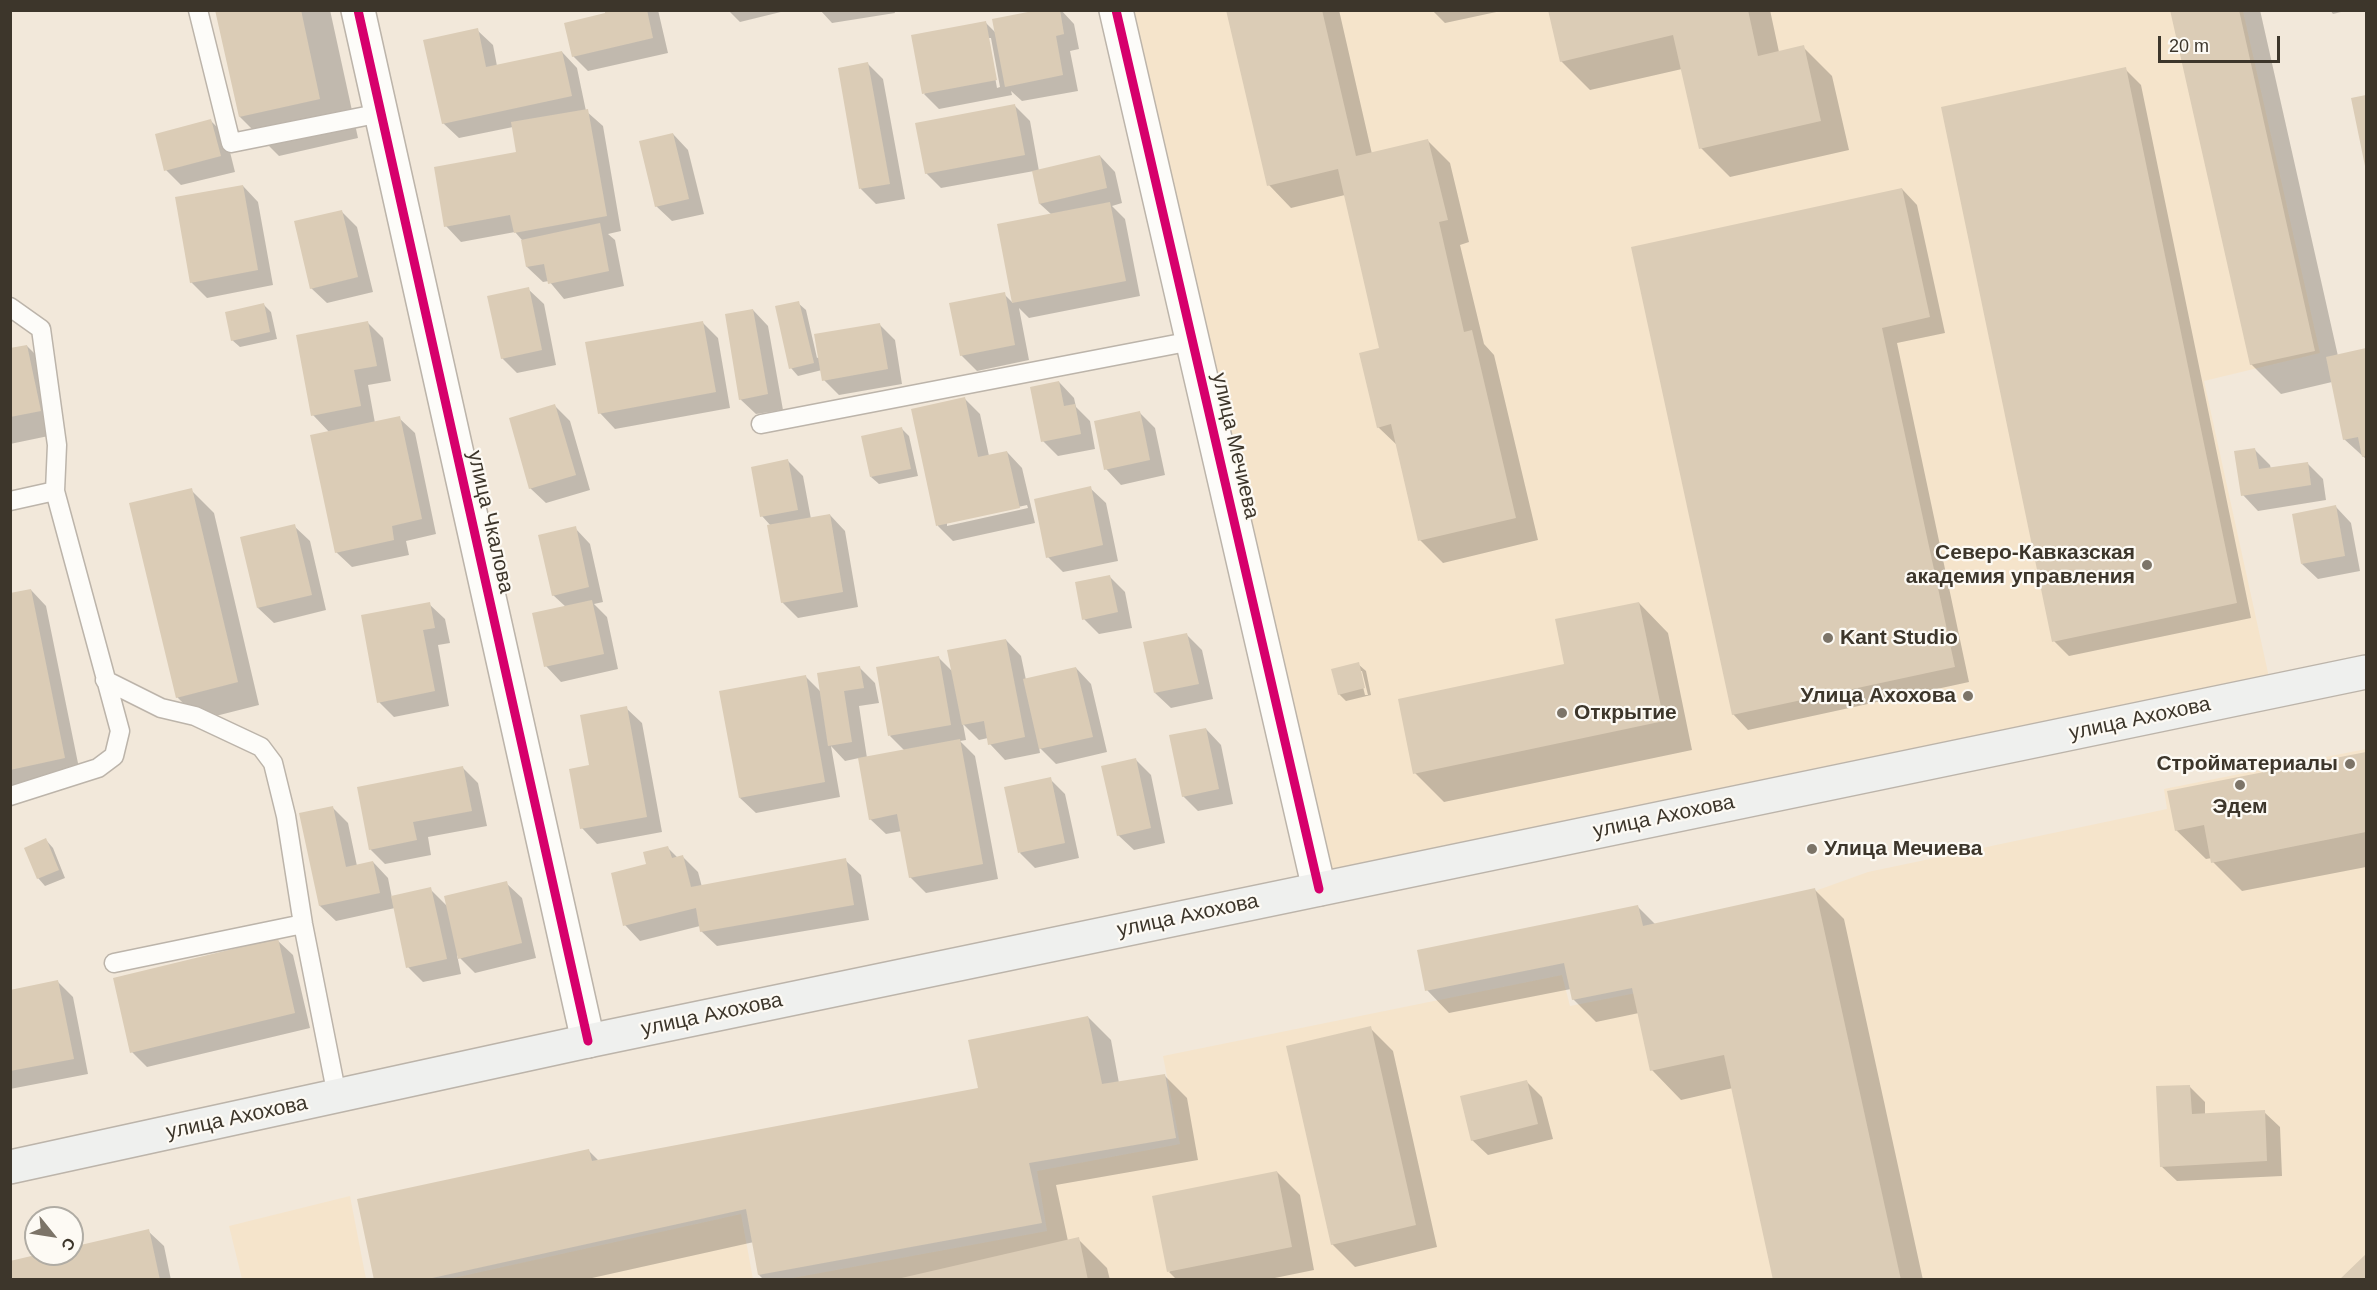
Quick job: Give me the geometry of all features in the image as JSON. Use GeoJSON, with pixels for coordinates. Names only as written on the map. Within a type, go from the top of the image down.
{"type":"FeatureCollection","features":[{"type":"Feature","properties":{"kind":"main road","name":"улица Ахохова"},"geometry":{"type":"LineString","coordinates":[[10,1167],[588,1041],[2367,672]]}},
{"type":"Feature","properties":{"kind":"street","name":"улица Чкалова"},"geometry":{"type":"LineString","coordinates":[[358,10],[588,1041]]}},
{"type":"Feature","properties":{"kind":"street","name":"улица Мечиева"},"geometry":{"type":"LineString","coordinates":[[1116,10],[1319,889]]}},
{"type":"Feature","properties":{"kind":"lane"},"geometry":{"type":"LineString","coordinates":[[198,10],[231,142],[381,113]]}},
{"type":"Feature","properties":{"kind":"lane"},"geometry":{"type":"LineString","coordinates":[[10,307],[40,328],[57,445],[55,491],[120,731],[114,756],[98,768],[10,796]]}},
{"type":"Feature","properties":{"kind":"lane"},"geometry":{"type":"LineString","coordinates":[[762,424],[1192,341]]}},
{"type":"Feature","properties":{"kind":"lane"},"geometry":{"type":"LineString","coordinates":[[10,501],[55,491]]}},
{"type":"Feature","properties":{"kind":"lane"},"geometry":{"type":"LineString","coordinates":[[105,680],[161,708],[195,716],[261,747],[273,763],[286,816],[303,924],[337,1096]]}},
{"type":"Feature","properties":{"kind":"lane"},"geometry":{"type":"LineString","coordinates":[[114,963],[303,924]]}},
{"type":"Feature","properties":{"kind":"shaded area"},"geometry":{"type":"Polygon","coordinates":[[[1116,11],[2243,11],[2320,353],[2204,381],[2272,691],[1319,889],[1116,11]]]}},
{"type":"Feature","properties":{"kind":"shaded area"},"geometry":{"type":"Polygon","coordinates":[[[2366,749],[2366,1279],[782,1280],[1047,1231],[1037,1171],[1180,1144],[1163,1056],[1562,975],[1570,1006],[1641,992],[1637,955],[1868,872],[2167,809],[2164,789],[2366,749]]]}},
{"type":"Feature","properties":{"kind":"shaded area"},"geometry":{"type":"Polygon","coordinates":[[[350,1196],[366,1279],[242,1279],[229,1226],[350,1196]]]}},
{"type":"Feature","properties":{"kind":"shaded area"},"geometry":{"type":"Polygon","coordinates":[[[741,1214],[753,1279],[449,1279],[741,1214]]]}},
{"type":"Feature","properties":{"kind":"building"},"geometry":{"type":"Polygon","coordinates":[[[215,10],[301,10],[320,99],[239,117],[215,10]]]}},
{"type":"Feature","properties":{"kind":"building"},"geometry":{"type":"Polygon","coordinates":[[[605,10],[647,10],[653,38],[572,57],[564,23],[605,13],[605,10]]]}},
{"type":"Feature","properties":{"kind":"building"},"geometry":{"type":"Polygon","coordinates":[[[1038,10],[1060,10],[1064,34],[1056,36],[1063,75],[1005,87],[992,19],[1038,10]]]}},
{"type":"Feature","properties":{"kind":"building"},"geometry":{"type":"Polygon","coordinates":[[[1226,10],[1322,10],[1356,156],[1428,139],[1448,220],[1439,222],[1464,332],[1472,330],[1516,518],[1418,541],[1391,424],[1377,428],[1359,353],[1379,348],[1338,169],[1267,186],[1226,10]]]}},
{"type":"Feature","properties":{"kind":"building"},"geometry":{"type":"Polygon","coordinates":[[[1548,10],[1748,10],[1758,56],[1804,45],[1821,121],[1699,149],[1673,35],[1560,62],[1548,10]]]}},
{"type":"Feature","properties":{"kind":"building"},"geometry":{"type":"Polygon","coordinates":[[[2170,10],[2239,10],[2315,351],[2250,365],[2170,10]]]}},
{"type":"Feature","properties":{"kind":"building"},"geometry":{"type":"Polygon","coordinates":[[[986,21],[997,80],[922,94],[911,35],[986,21]]]}},
{"type":"Feature","properties":{"kind":"building"},"geometry":{"type":"Polygon","coordinates":[[[478,28],[486,67],[562,51],[572,96],[442,124],[423,40],[478,28]]]}},
{"type":"Feature","properties":{"kind":"building"},"geometry":{"type":"Polygon","coordinates":[[[868,62],[890,184],[859,189],[838,68],[868,62]]]}},
{"type":"Feature","properties":{"kind":"building"},"geometry":{"type":"Polygon","coordinates":[[[2126,67],[2237,603],[2052,642],[1941,107],[2126,67]]]}},
{"type":"Feature","properties":{"kind":"building"},"geometry":{"type":"Polygon","coordinates":[[[2366,95],[2366,165],[2365,166],[2351,98],[2366,95]]]}},
{"type":"Feature","properties":{"kind":"building"},"geometry":{"type":"Polygon","coordinates":[[[1015,104],[1025,155],[925,174],[915,123],[1015,104]]]}},
{"type":"Feature","properties":{"kind":"building"},"geometry":{"type":"Polygon","coordinates":[[[588,109],[607,216],[514,233],[510,215],[444,227],[434,167],[516,152],[511,122],[588,109]]]}},
{"type":"Feature","properties":{"kind":"building"},"geometry":{"type":"Polygon","coordinates":[[[211,119],[221,156],[164,171],[155,134],[211,119]]]}},
{"type":"Feature","properties":{"kind":"building"},"geometry":{"type":"Polygon","coordinates":[[[673,133],[689,199],[655,207],[639,141],[673,133]]]}},
{"type":"Feature","properties":{"kind":"building"},"geometry":{"type":"Polygon","coordinates":[[[1100,155],[1107,188],[1039,204],[1032,171],[1100,155]]]}},
{"type":"Feature","properties":{"kind":"building"},"geometry":{"type":"Polygon","coordinates":[[[243,185],[258,270],[190,283],[175,197],[243,185]]]}},
{"type":"Feature","properties":{"kind":"building"},"geometry":{"type":"Polygon","coordinates":[[[1902,188],[1930,317],[1882,328],[1955,667],[1732,715],[1631,247],[1902,188]]]}},
{"type":"Feature","properties":{"kind":"building"},"geometry":{"type":"Polygon","coordinates":[[[1110,202],[1126,281],[1012,303],[997,224],[1110,202]]]}},
{"type":"Feature","properties":{"kind":"building"},"geometry":{"type":"Polygon","coordinates":[[[342,210],[358,277],[310,289],[294,221],[342,210]]]}},
{"type":"Feature","properties":{"kind":"building"},"geometry":{"type":"Polygon","coordinates":[[[600,223],[609,271],[548,284],[544,264],[526,267],[521,240],[600,223]]]}},
{"type":"Feature","properties":{"kind":"building"},"geometry":{"type":"Polygon","coordinates":[[[529,287],[542,350],[501,359],[487,296],[529,287]]]}},
{"type":"Feature","properties":{"kind":"building"},"geometry":{"type":"Polygon","coordinates":[[[1005,292],[1015,345],[960,356],[949,303],[1005,292]]]}},
{"type":"Feature","properties":{"kind":"building"},"geometry":{"type":"Polygon","coordinates":[[[799,301],[814,363],[789,369],[775,306],[799,301]]]}},
{"type":"Feature","properties":{"kind":"building"},"geometry":{"type":"Polygon","coordinates":[[[264,303],[270,332],[231,341],[225,312],[264,303]]]}},
{"type":"Feature","properties":{"kind":"building"},"geometry":{"type":"Polygon","coordinates":[[[753,309],[768,394],[739,400],[725,314],[753,309]]]}},
{"type":"Feature","properties":{"kind":"building"},"geometry":{"type":"Polygon","coordinates":[[[368,321],[377,366],[354,370],[361,406],[311,416],[296,335],[368,321]]]}},
{"type":"Feature","properties":{"kind":"building"},"geometry":{"type":"Polygon","coordinates":[[[703,321],[716,392],[598,414],[585,342],[703,321]]]}},
{"type":"Feature","properties":{"kind":"building"},"geometry":{"type":"Polygon","coordinates":[[[880,323],[888,369],[822,381],[814,334],[880,323]]]}},
{"type":"Feature","properties":{"kind":"building"},"geometry":{"type":"Polygon","coordinates":[[[27,345],[41,411],[10,417],[10,348],[27,345]]]}},
{"type":"Feature","properties":{"kind":"building"},"geometry":{"type":"Polygon","coordinates":[[[2366,348],[2366,456],[2362,457],[2358,437],[2343,440],[2326,357],[2366,348]]]}},
{"type":"Feature","properties":{"kind":"building"},"geometry":{"type":"Polygon","coordinates":[[[1059,381],[1064,406],[1075,404],[1081,434],[1041,442],[1030,387],[1059,381]]]}},
{"type":"Feature","properties":{"kind":"building"},"geometry":{"type":"Polygon","coordinates":[[[965,397],[978,457],[1007,451],[1020,508],[936,526],[911,409],[965,397]]]}},
{"type":"Feature","properties":{"kind":"building"},"geometry":{"type":"Polygon","coordinates":[[[555,404],[576,475],[529,489],[509,418],[555,404]]]}},
{"type":"Feature","properties":{"kind":"building"},"geometry":{"type":"Polygon","coordinates":[[[1140,411],[1150,460],[1104,470],[1094,421],[1140,411]]]}},
{"type":"Feature","properties":{"kind":"building"},"geometry":{"type":"Polygon","coordinates":[[[400,416],[422,519],[392,526],[394,540],[335,553],[310,435],[400,416]]]}},
{"type":"Feature","properties":{"kind":"building"},"geometry":{"type":"Polygon","coordinates":[[[902,427],[911,469],[870,477],[861,436],[902,427]]]}},
{"type":"Feature","properties":{"kind":"building"},"geometry":{"type":"Polygon","coordinates":[[[2255,448],[2259,469],[2308,462],[2311,485],[2241,496],[2234,451],[2255,448]]]}},
{"type":"Feature","properties":{"kind":"building"},"geometry":{"type":"Polygon","coordinates":[[[788,459],[798,510],[760,517],[751,467],[788,459]]]}},
{"type":"Feature","properties":{"kind":"building"},"geometry":{"type":"Polygon","coordinates":[[[1091,486],[1103,545],[1046,558],[1034,499],[1091,486]]]}},
{"type":"Feature","properties":{"kind":"building"},"geometry":{"type":"Polygon","coordinates":[[[192,488],[238,682],[176,698],[129,503],[192,488]]]}},
{"type":"Feature","properties":{"kind":"building"},"geometry":{"type":"Polygon","coordinates":[[[2336,505],[2345,556],[2301,564],[2292,514],[2336,505]]]}},
{"type":"Feature","properties":{"kind":"building"},"geometry":{"type":"Polygon","coordinates":[[[830,514],[843,592],[781,603],[767,525],[830,514]]]}},
{"type":"Feature","properties":{"kind":"building"},"geometry":{"type":"Polygon","coordinates":[[[295,524],[312,595],[257,608],[240,537],[295,524]]]}},
{"type":"Feature","properties":{"kind":"building"},"geometry":{"type":"Polygon","coordinates":[[[576,526],[589,587],[552,596],[538,535],[576,526]]]}},
{"type":"Feature","properties":{"kind":"building"},"geometry":{"type":"Polygon","coordinates":[[[1110,575],[1118,612],[1082,620],[1075,582],[1110,575]]]}},
{"type":"Feature","properties":{"kind":"building"},"geometry":{"type":"Polygon","coordinates":[[[31,589],[65,758],[10,770],[10,593],[31,589]]]}},
{"type":"Feature","properties":{"kind":"building"},"geometry":{"type":"Polygon","coordinates":[[[592,600],[604,654],[544,667],[532,613],[592,600]]]}},
{"type":"Feature","properties":{"kind":"building"},"geometry":{"type":"Polygon","coordinates":[[[430,602],[435,628],[423,630],[435,691],[377,703],[361,615],[430,602]]]}},
{"type":"Feature","properties":{"kind":"building"},"geometry":{"type":"Polygon","coordinates":[[[1639,602],[1664,721],[1413,774],[1398,699],[1564,664],[1555,619],[1639,602]]]}},
{"type":"Feature","properties":{"kind":"building"},"geometry":{"type":"Polygon","coordinates":[[[1187,633],[1199,684],[1154,693],[1143,642],[1187,633]]]}},
{"type":"Feature","properties":{"kind":"building"},"geometry":{"type":"Polygon","coordinates":[[[1006,639],[1025,737],[988,745],[984,721],[962,725],[947,650],[1006,639]]]}},
{"type":"Feature","properties":{"kind":"building"},"geometry":{"type":"Polygon","coordinates":[[[939,656],[951,725],[888,736],[876,667],[939,656]]]}},
{"type":"Feature","properties":{"kind":"building"},"geometry":{"type":"Polygon","coordinates":[[[1359,662],[1365,688],[1338,695],[1331,669],[1359,662]]]}},
{"type":"Feature","properties":{"kind":"building"},"geometry":{"type":"Polygon","coordinates":[[[860,666],[864,688],[844,691],[852,742],[828,746],[817,673],[860,666]]]}},
{"type":"Feature","properties":{"kind":"building"},"geometry":{"type":"Polygon","coordinates":[[[1076,667],[1093,737],[1039,749],[1023,679],[1076,667]]]}},
{"type":"Feature","properties":{"kind":"building"},"geometry":{"type":"Polygon","coordinates":[[[806,675],[825,782],[739,798],[719,691],[806,675]]]}},
{"type":"Feature","properties":{"kind":"building"},"geometry":{"type":"Polygon","coordinates":[[[627,706],[647,817],[580,829],[569,769],[589,765],[580,715],[627,706]]]}},
{"type":"Feature","properties":{"kind":"building"},"geometry":{"type":"Polygon","coordinates":[[[1206,728],[1219,789],[1182,797],[1169,735],[1206,728]]]}},
{"type":"Feature","properties":{"kind":"building"},"geometry":{"type":"Polygon","coordinates":[[[960,739],[983,864],[909,878],[897,814],[869,820],[858,758],[960,739]]]}},
{"type":"Feature","properties":{"kind":"building"},"geometry":{"type":"Polygon","coordinates":[[[2366,752],[2366,832],[2211,863],[2204,825],[2175,831],[2167,791],[2366,752]]]}},
{"type":"Feature","properties":{"kind":"building"},"geometry":{"type":"Polygon","coordinates":[[[1136,758],[1151,828],[1117,836],[1101,766],[1136,758]]]}},
{"type":"Feature","properties":{"kind":"building"},"geometry":{"type":"Polygon","coordinates":[[[463,766],[472,811],[413,822],[417,840],[369,850],[357,787],[463,766]]]}},
{"type":"Feature","properties":{"kind":"building"},"geometry":{"type":"Polygon","coordinates":[[[1051,777],[1065,843],[1018,853],[1004,787],[1051,777]]]}},
{"type":"Feature","properties":{"kind":"building"},"geometry":{"type":"Polygon","coordinates":[[[333,806],[346,867],[373,861],[380,893],[319,906],[299,813],[333,806]]]}},
{"type":"Feature","properties":{"kind":"building"},"geometry":{"type":"Polygon","coordinates":[[[46,838],[59,870],[37,879],[24,848],[46,838]]]}},
{"type":"Feature","properties":{"kind":"building"},"geometry":{"type":"Polygon","coordinates":[[[668,846],[672,858],[683,855],[691,887],[846,858],[854,905],[700,932],[696,908],[623,926],[611,873],[646,864],[643,852],[668,846]]]}},
{"type":"Feature","properties":{"kind":"building"},"geometry":{"type":"Polygon","coordinates":[[[507,881],[522,943],[458,959],[444,896],[507,881]]]}},
{"type":"Feature","properties":{"kind":"building"},"geometry":{"type":"Polygon","coordinates":[[[431,887],[447,959],[406,968],[391,896],[431,887]]]}},
{"type":"Feature","properties":{"kind":"building"},"geometry":{"type":"Polygon","coordinates":[[[1815,888],[1901,1280],[1773,1280],[1724,1055],[1650,1071],[1632,988],[1572,1000],[1564,963],[1425,991],[1417,950],[1638,905],[1643,926],[1815,888]]]}},
{"type":"Feature","properties":{"kind":"building"},"geometry":{"type":"Polygon","coordinates":[[[278,938],[295,1013],[130,1053],[113,978],[278,938]]]}},
{"type":"Feature","properties":{"kind":"building"},"geometry":{"type":"Polygon","coordinates":[[[58,980],[74,1059],[10,1071],[10,990],[58,980]]]}},
{"type":"Feature","properties":{"kind":"building"},"geometry":{"type":"Polygon","coordinates":[[[1088,1016],[1102,1084],[1165,1074],[1176,1138],[1029,1163],[1042,1223],[758,1275],[746,1209],[423,1280],[374,1280],[357,1199],[589,1149],[592,1161],[978,1088],[968,1040],[1088,1016]]]}},
{"type":"Feature","properties":{"kind":"building"},"geometry":{"type":"Polygon","coordinates":[[[1371,1026],[1416,1225],[1331,1245],[1286,1046],[1371,1026]]]}},
{"type":"Feature","properties":{"kind":"building"},"geometry":{"type":"Polygon","coordinates":[[[1527,1080],[1538,1124],[1471,1141],[1460,1096],[1527,1080]]]}},
{"type":"Feature","properties":{"kind":"building"},"geometry":{"type":"Polygon","coordinates":[[[2190,1085],[2192,1114],[2265,1110],[2267,1161],[2160,1167],[2156,1086],[2190,1085]]]}},
{"type":"Feature","properties":{"kind":"building"},"geometry":{"type":"Polygon","coordinates":[[[1277,1171],[1292,1247],[1167,1272],[1152,1196],[1277,1171]]]}},
{"type":"Feature","properties":{"kind":"building"},"geometry":{"type":"Polygon","coordinates":[[[149,1229],[160,1280],[10,1280],[10,1261],[24,1258],[24,1266],[84,1266],[84,1244],[149,1229]]]}},
{"type":"Feature","properties":{"kind":"building"},"geometry":{"type":"Polygon","coordinates":[[[1079,1237],[1088,1280],[897,1280],[897,1279],[1079,1237]]]}},
{"type":"Feature","properties":{"kind":"building"},"geometry":{"type":"Polygon","coordinates":[[[2366,1254],[2366,1280],[2339,1280],[2366,1254]]]}},
{"type":"Feature","properties":{"kind":"cycle path"},"geometry":{"type":"LineString","coordinates":[[358,10],[588,1041]]}},
{"type":"Feature","properties":{"kind":"cycle path"},"geometry":{"type":"LineString","coordinates":[[1116,10],[1319,889]]}},
{"type":"Feature","properties":{"kind":"place","name":"Северо-Кавказская академия управления"},"geometry":{"type":"Point","coordinates":[2147,565]}},
{"type":"Feature","properties":{"kind":"place","name":"Kant Studio"},"geometry":{"type":"Point","coordinates":[1828,638]}},
{"type":"Feature","properties":{"kind":"place","name":"Улица Ахохова"},"geometry":{"type":"Point","coordinates":[1968,696]}},
{"type":"Feature","properties":{"kind":"place","name":"Открытие"},"geometry":{"type":"Point","coordinates":[1562,713]}},
{"type":"Feature","properties":{"kind":"place","name":"Стройматериалы"},"geometry":{"type":"Point","coordinates":[2350,764]}},
{"type":"Feature","properties":{"kind":"place","name":"Эдем"},"geometry":{"type":"Point","coordinates":[2240,785]}},
{"type":"Feature","properties":{"kind":"place","name":"Улица Мечиева"},"geometry":{"type":"Point","coordinates":[1812,849]}}]}
